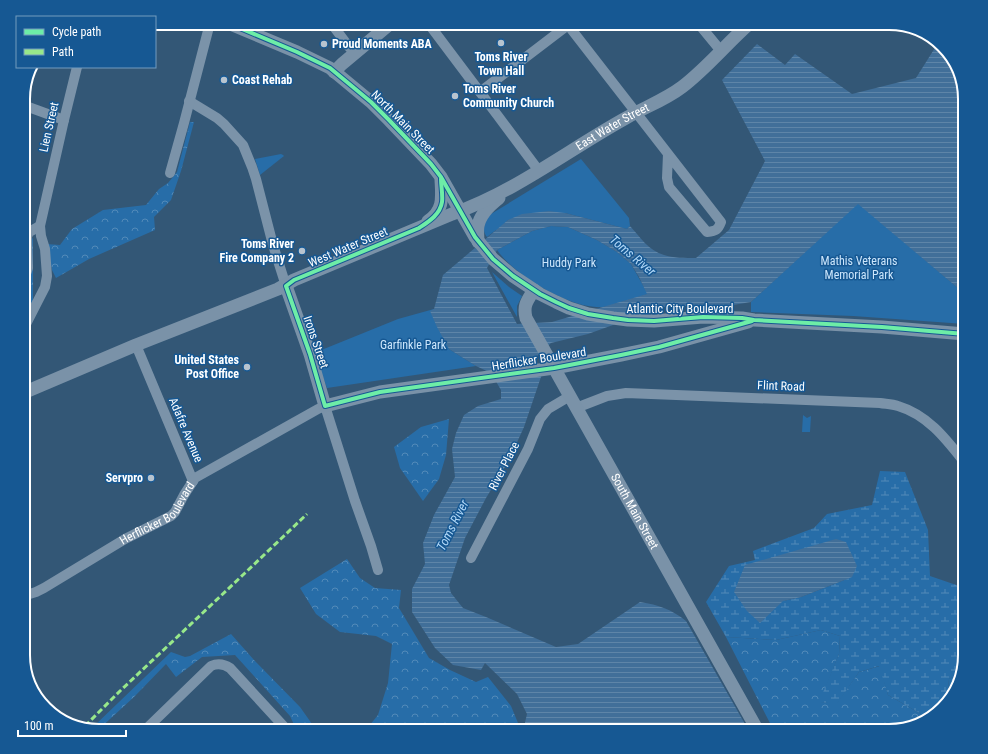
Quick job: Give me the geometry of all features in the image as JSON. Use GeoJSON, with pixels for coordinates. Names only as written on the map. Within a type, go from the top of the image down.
{"type":"FeatureCollection","features":[{"type":"Feature","properties":{"kind":"main road","name":"North Main Street"},"geometry":{"type":"LineString","coordinates":[[245,30],[330,68],[371,102],[431,164],[441,177],[460,211]]}},
{"type":"Feature","properties":{"kind":"main road"},"geometry":{"type":"LineString","coordinates":[[334,72],[383,30]]}},
{"type":"Feature","properties":{"kind":"main road","name":"East Water Street"},"geometry":{"type":"LineString","coordinates":[[460,211],[511,188],[627,117],[665,98],[695,76],[742,30]]}},
{"type":"Feature","properties":{"kind":"main road"},"geometry":{"type":"LineString","coordinates":[[419,228],[433,218],[441,205],[441,177]]}},
{"type":"Feature","properties":{"kind":"main road"},"geometry":{"type":"LineString","coordinates":[[478,242],[478,226],[481,217],[487,208],[511,188]]}},
{"type":"Feature","properties":{"kind":"main road","name":"West Water Street"},"geometry":{"type":"LineString","coordinates":[[30,390],[136,345],[286,286],[294,280],[460,211]]}},
{"type":"Feature","properties":{"kind":"main road","name":"Atlantic City Boulevard"},"geometry":{"type":"LineString","coordinates":[[460,211],[478,242],[493,259],[513,276],[556,302],[588,314],[654,321],[703,317],[742,318],[958,333]]}},
{"type":"Feature","properties":{"kind":"main road","name":"Irons Street"},"geometry":{"type":"LineString","coordinates":[[286,286],[310,354],[325,406]]}},
{"type":"Feature","properties":{"kind":"main road","name":"South Main Street"},"geometry":{"type":"LineString","coordinates":[[534,290],[527,301],[524,310],[526,318],[546,356],[548,368],[570,396],[667,570],[717,655],[754,724]]}},
{"type":"Feature","properties":{"kind":"main road","name":"Herflicker Boulevard"},"geometry":{"type":"LineString","coordinates":[[325,406],[380,392],[478,379],[621,355],[659,347],[738,326],[754,320]]}},
{"type":"Feature","properties":{"kind":"street"},"geometry":{"type":"LineString","coordinates":[[170,173],[208,30]]}},
{"type":"Feature","properties":{"kind":"street"},"geometry":{"type":"LineString","coordinates":[[336,30],[355,53]]}},
{"type":"Feature","properties":{"kind":"street"},"geometry":{"type":"LineString","coordinates":[[433,30],[539,171]]}},
{"type":"Feature","properties":{"kind":"street"},"geometry":{"type":"LineString","coordinates":[[480,92],[561,30]]}},
{"type":"Feature","properties":{"kind":"street"},"geometry":{"type":"LineString","coordinates":[[572,30],[721,222],[719,228],[715,231],[707,232],[669,187],[667,178],[668,154]]}},
{"type":"Feature","properties":{"kind":"street"},"geometry":{"type":"LineString","coordinates":[[704,30],[721,51]]}},
{"type":"Feature","properties":{"kind":"street","name":"Lien Street"},"geometry":{"type":"LineString","coordinates":[[30,316],[45,287],[47,276],[45,249],[40,236],[40,226],[77,68]]}},
{"type":"Feature","properties":{"kind":"street","name":"Irons Street"},"geometry":{"type":"LineString","coordinates":[[190,101],[217,118],[243,145],[256,178],[273,245],[286,286]]}},
{"type":"Feature","properties":{"kind":"street"},"geometry":{"type":"LineString","coordinates":[[30,108],[64,120]]}},
{"type":"Feature","properties":{"kind":"street"},"geometry":{"type":"LineString","coordinates":[[30,231],[40,226]]}},
{"type":"Feature","properties":{"kind":"street","name":"Adafre Avenue"},"geometry":{"type":"LineString","coordinates":[[136,345],[193,481]]}},
{"type":"Feature","properties":{"kind":"street","name":"Flint Road"},"geometry":{"type":"LineString","coordinates":[[576,408],[607,396],[626,393],[880,403],[897,406],[921,417],[939,432],[958,455]]}},
{"type":"Feature","properties":{"kind":"street","name":"River Place"},"geometry":{"type":"LineString","coordinates":[[471,558],[528,448],[540,419],[548,409],[570,396]]}},
{"type":"Feature","properties":{"kind":"street","name":"Irons Street"},"geometry":{"type":"LineString","coordinates":[[325,406],[378,570]]}},
{"type":"Feature","properties":{"kind":"street","name":"Herflicker Boulevard"},"geometry":{"type":"LineString","coordinates":[[30,594],[44,588],[125,539],[171,516],[175,512],[195,478],[325,406]]}},
{"type":"Feature","properties":{"kind":"street"},"geometry":{"type":"LineString","coordinates":[[151,724],[211,666],[215,664],[225,665],[230,668],[282,724]]}},
{"type":"Feature","properties":{"kind":"green space"},"geometry":{"type":"Polygon","coordinates":[[[190,122],[194,122],[181,171],[171,200],[154,217],[155,230],[89,259],[56,278],[52,270],[46,244],[60,245],[72,229],[103,210],[146,205],[159,189],[168,183],[177,172],[190,122]]]}},
{"type":"Feature","properties":{"kind":"green space"},"geometry":{"type":"Polygon","coordinates":[[[281,154],[284,156],[260,175],[255,159],[281,154]]]}},
{"type":"Feature","properties":{"kind":"green space","name":"Huddy Park"},"geometry":{"type":"Polygon","coordinates":[[[581,159],[629,218],[630,226],[627,229],[565,213],[508,220],[497,231],[496,230],[487,237],[484,231],[484,225],[491,214],[581,159]]]}},
{"type":"Feature","properties":{"kind":"green space","name":"Mathis Veterans Memorial Park"},"geometry":{"type":"Polygon","coordinates":[[[858,203],[958,288],[958,324],[853,316],[751,312],[751,302],[858,203]]]}},
{"type":"Feature","properties":{"kind":"green space","name":"Huddy Park"},"geometry":{"type":"Polygon","coordinates":[[[551,226],[568,227],[597,240],[617,252],[631,264],[648,294],[605,307],[576,303],[545,289],[530,280],[505,260],[497,250],[532,231],[551,226]]]}},
{"type":"Feature","properties":{"kind":"green space"},"geometry":{"type":"Polygon","coordinates":[[[33,238],[33,303],[30,309],[30,240],[33,238]]]}},
{"type":"Feature","properties":{"kind":"green space"},"geometry":{"type":"Polygon","coordinates":[[[492,272],[522,296],[517,306],[517,317],[492,272]]]}},
{"type":"Feature","properties":{"kind":"green space","name":"Garfinkle Park"},"geometry":{"type":"Polygon","coordinates":[[[434,309],[449,349],[476,366],[327,388],[314,353],[398,319],[434,309]]]}},
{"type":"Feature","properties":{"kind":"green space"},"geometry":{"type":"Polygon","coordinates":[[[803,415],[807,418],[811,416],[810,432],[802,432],[803,415]]]}},
{"type":"Feature","properties":{"kind":"green space"},"geometry":{"type":"Polygon","coordinates":[[[449,419],[446,455],[439,479],[423,501],[400,468],[394,447],[421,427],[449,419]]]}},
{"type":"Feature","properties":{"kind":"green space"},"geometry":{"type":"Polygon","coordinates":[[[880,471],[905,472],[928,530],[930,576],[958,586],[957,668],[954,676],[949,679],[948,691],[944,697],[931,710],[923,715],[888,695],[879,666],[859,672],[837,704],[819,702],[839,654],[840,636],[821,630],[776,640],[726,637],[706,602],[729,566],[755,560],[753,551],[814,528],[827,514],[872,505],[880,471]],[[852,577],[783,601],[801,597],[852,577]]]}},
{"type":"Feature","properties":{"kind":"green space"},"geometry":{"type":"Polygon","coordinates":[[[347,559],[360,578],[375,588],[401,590],[399,608],[429,658],[476,682],[488,677],[511,706],[518,723],[371,724],[378,715],[388,683],[392,644],[376,636],[340,632],[316,614],[300,588],[347,559]]]}},
{"type":"Feature","properties":{"kind":"green space"},"geometry":{"type":"Polygon","coordinates":[[[821,630],[840,636],[839,654],[820,702],[837,703],[859,672],[880,666],[888,695],[923,715],[902,723],[889,724],[770,724],[726,637],[776,640],[821,630]]]}},
{"type":"Feature","properties":{"kind":"green space"},"geometry":{"type":"Polygon","coordinates":[[[231,634],[300,707],[312,724],[294,724],[290,716],[235,655],[202,657],[176,677],[166,664],[134,697],[105,724],[96,724],[171,652],[185,657],[190,656],[231,634]]]}},
{"type":"Feature","properties":{"kind":"green space"},"geometry":{"type":"Polygon","coordinates":[[[954,676],[948,691],[949,679],[954,676]]]}},
{"type":"Feature","properties":{"kind":"water","name":"Toms River"},"geometry":{"type":"Polygon","coordinates":[[[757,44],[785,65],[795,54],[852,94],[916,78],[935,48],[944,57],[951,69],[957,86],[958,99],[958,288],[858,204],[751,302],[727,306],[663,307],[588,334],[551,343],[535,358],[542,374],[524,427],[508,462],[486,498],[465,538],[449,585],[451,593],[463,608],[556,647],[578,644],[640,602],[659,606],[670,611],[686,621],[745,724],[525,724],[527,714],[517,694],[485,663],[481,670],[453,665],[435,648],[412,612],[412,589],[425,564],[423,543],[434,515],[455,477],[452,449],[456,433],[464,415],[478,406],[501,399],[501,390],[491,373],[476,366],[449,349],[437,327],[430,311],[434,309],[443,275],[508,220],[522,214],[549,211],[565,213],[627,229],[630,226],[645,243],[659,253],[675,257],[696,258],[729,230],[765,161],[722,80],[757,44]],[[551,226],[532,231],[497,250],[487,268],[517,324],[552,322],[647,294],[631,264],[617,252],[597,240],[568,227],[551,226]]]}},
{"type":"Feature","properties":{"kind":"water"},"geometry":{"type":"Polygon","coordinates":[[[836,539],[846,542],[857,566],[852,577],[801,597],[783,601],[760,623],[747,611],[734,592],[745,565],[836,539]]]}},
{"type":"Feature","properties":{"kind":"marked path"},"geometry":{"type":"LineString","coordinates":[[88,723],[307,514]]}},
{"type":"Feature","properties":{"kind":"cycle path"},"geometry":{"type":"LineString","coordinates":[[245,30],[330,68],[371,102],[431,164],[441,177],[475,237],[493,259],[513,276],[540,294],[569,308],[588,314],[628,320],[654,321],[703,317],[742,318],[958,333]]}},
{"type":"Feature","properties":{"kind":"cycle path"},"geometry":{"type":"LineString","coordinates":[[441,179],[441,207],[433,218],[419,228],[294,280],[286,286],[310,354],[325,406],[380,392],[554,368],[621,355],[659,347],[752,321]]}},
{"type":"Feature","properties":{"kind":"place","name":"Toms River Town Hall"},"geometry":{"type":"Point","coordinates":[501,43]}},
{"type":"Feature","properties":{"kind":"place","name":"Proud Moments ABA"},"geometry":{"type":"Point","coordinates":[324,44]}},
{"type":"Feature","properties":{"kind":"place","name":"Coast Rehab"},"geometry":{"type":"Point","coordinates":[224,80]}},
{"type":"Feature","properties":{"kind":"place","name":"Toms River Community Church"},"geometry":{"type":"Point","coordinates":[455,96]}},
{"type":"Feature","properties":{"kind":"place","name":"Toms River Fire Company 2"},"geometry":{"type":"Point","coordinates":[302,251]}},
{"type":"Feature","properties":{"kind":"place","name":"United States Post Office"},"geometry":{"type":"Point","coordinates":[247,367]}},
{"type":"Feature","properties":{"kind":"place","name":"Servpro"},"geometry":{"type":"Point","coordinates":[151,478]}}]}
